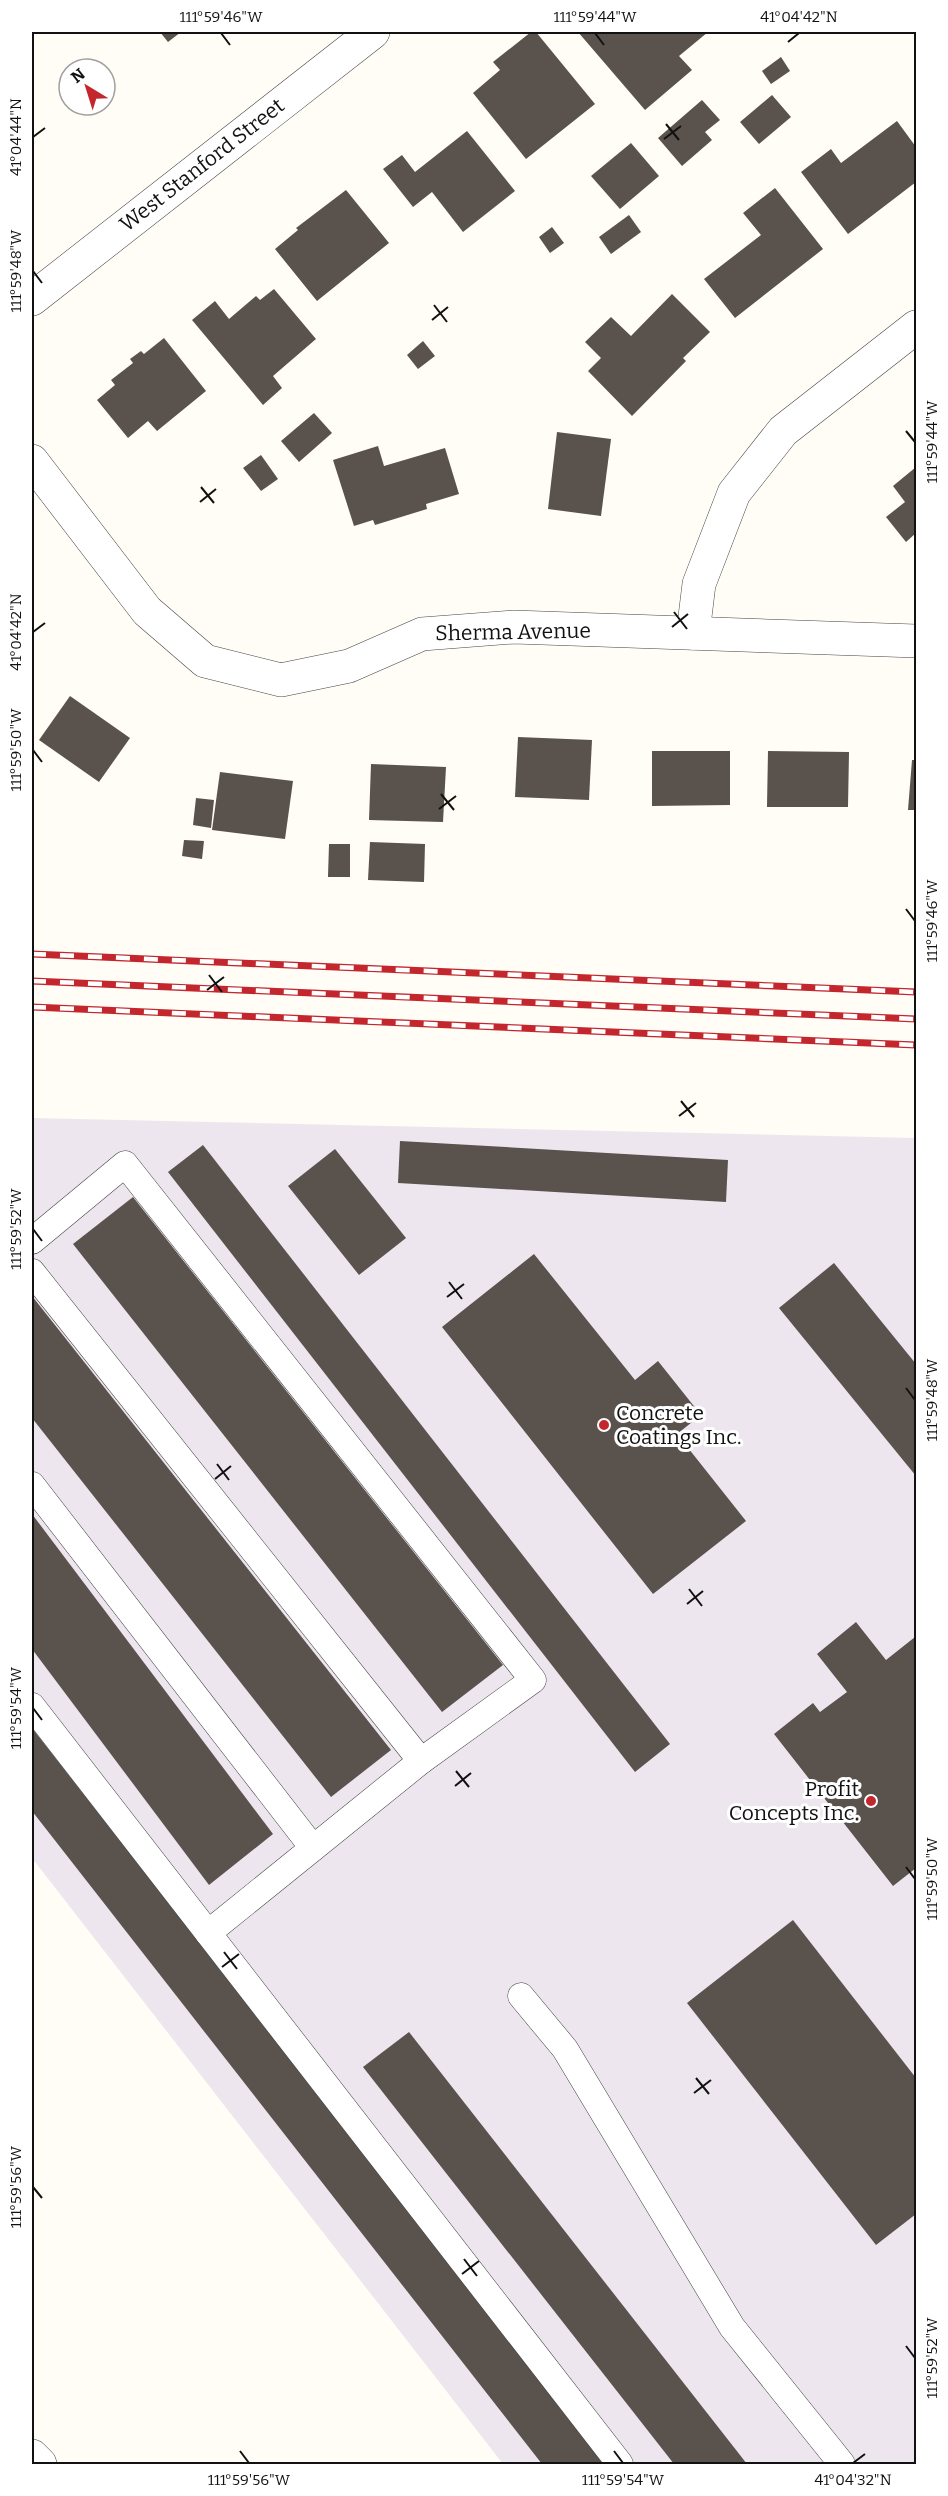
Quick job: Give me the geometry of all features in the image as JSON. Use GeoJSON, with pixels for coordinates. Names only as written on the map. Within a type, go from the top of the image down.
{"type":"FeatureCollection","features":[{"type":"Feature","properties":{"kind":"street","name":"West Stanford Street"},"geometry":{"type":"LineString","coordinates":[[32,299],[374,32]]}},
{"type":"Feature","properties":{"kind":"street"},"geometry":{"type":"LineString","coordinates":[[693,633],[699,584],[734,493],[783,431],[916,327]]}},
{"type":"Feature","properties":{"kind":"street","name":"Sherma Avenue"},"geometry":{"type":"LineString","coordinates":[[32,461],[147,611],[205,661],[281,680],[349,666],[422,634],[514,627],[916,641]]}},
{"type":"Feature","properties":{"kind":"street"},"geometry":{"type":"LineString","coordinates":[[32,2456],[40,2464]]}},
{"type":"Feature","properties":{"kind":"lane"},"geometry":{"type":"LineString","coordinates":[[32,1240],[125,1164],[533,1680],[421,1761],[208,1933]]}},
{"type":"Feature","properties":{"kind":"lane"},"geometry":{"type":"LineString","coordinates":[[32,1272],[421,1761]]}},
{"type":"Feature","properties":{"kind":"lane"},"geometry":{"type":"LineString","coordinates":[[32,1485],[313,1848]]}},
{"type":"Feature","properties":{"kind":"lane"},"geometry":{"type":"LineString","coordinates":[[32,1706],[620,2464]]}},
{"type":"Feature","properties":{"kind":"lane"},"geometry":{"type":"LineString","coordinates":[[520,1996],[565,2049],[732,2327],[842,2464]]}},
{"type":"Feature","properties":{"kind":"shaded area"},"geometry":{"type":"Polygon","coordinates":[[[32,1118],[916,1138],[916,2464],[503,2464],[32,1858],[32,1118]]]}},
{"type":"Feature","properties":{"kind":"building"},"geometry":{"type":"Polygon","coordinates":[[[160,32],[181,32],[168,42],[160,32]]]}},
{"type":"Feature","properties":{"kind":"building"},"geometry":{"type":"Polygon","coordinates":[[[531,32],[536,32],[595,104],[526,159],[473,93],[500,70],[493,62],[531,32]]]}},
{"type":"Feature","properties":{"kind":"building"},"geometry":{"type":"Polygon","coordinates":[[[578,32],[708,32],[679,56],[692,70],[645,110],[578,32]]]}},
{"type":"Feature","properties":{"kind":"building"},"geometry":{"type":"Polygon","coordinates":[[[781,57],[790,71],[771,84],[762,71],[781,57]]]}},
{"type":"Feature","properties":{"kind":"building"},"geometry":{"type":"Polygon","coordinates":[[[772,95],[791,117],[759,144],[740,122],[772,95]]]}},
{"type":"Feature","properties":{"kind":"building"},"geometry":{"type":"Polygon","coordinates":[[[702,100],[720,120],[705,132],[712,140],[682,166],[658,138],[702,100]]]}},
{"type":"Feature","properties":{"kind":"building"},"geometry":{"type":"Polygon","coordinates":[[[897,121],[916,147],[916,182],[848,234],[801,172],[831,149],[841,163],[897,121]]]}},
{"type":"Feature","properties":{"kind":"building"},"geometry":{"type":"Polygon","coordinates":[[[467,131],[515,191],[463,232],[432,192],[413,207],[383,169],[402,155],[415,172],[467,131]]]}},
{"type":"Feature","properties":{"kind":"building"},"geometry":{"type":"Polygon","coordinates":[[[631,143],[659,176],[620,209],[591,176],[631,143]]]}},
{"type":"Feature","properties":{"kind":"building"},"geometry":{"type":"Polygon","coordinates":[[[775,188],[823,249],[735,318],[704,279],[761,235],[743,213],[775,188]]]}},
{"type":"Feature","properties":{"kind":"building"},"geometry":{"type":"Polygon","coordinates":[[[346,190],[389,243],[317,301],[275,249],[298,230],[296,228],[346,190]]]}},
{"type":"Feature","properties":{"kind":"building"},"geometry":{"type":"Polygon","coordinates":[[[629,215],[641,232],[611,254],[599,237],[629,215]]]}},
{"type":"Feature","properties":{"kind":"building"},"geometry":{"type":"Polygon","coordinates":[[[552,227],[564,243],[550,253],[539,237],[552,227]]]}},
{"type":"Feature","properties":{"kind":"building"},"geometry":{"type":"Polygon","coordinates":[[[274,289],[316,339],[273,376],[282,388],[263,405],[192,320],[215,301],[229,319],[256,296],[260,300],[274,289]]]}},
{"type":"Feature","properties":{"kind":"building"},"geometry":{"type":"Polygon","coordinates":[[[672,294],[710,332],[683,358],[686,361],[632,416],[588,371],[601,358],[585,342],[611,317],[631,336],[672,294]]]}},
{"type":"Feature","properties":{"kind":"building"},"geometry":{"type":"Polygon","coordinates":[[[164,338],[206,391],[157,431],[148,421],[128,438],[97,400],[115,385],[111,380],[133,363],[130,359],[141,351],[144,354],[164,338]]]}},
{"type":"Feature","properties":{"kind":"building"},"geometry":{"type":"Polygon","coordinates":[[[423,341],[435,356],[418,369],[407,355],[423,341]]]}},
{"type":"Feature","properties":{"kind":"building"},"geometry":{"type":"Polygon","coordinates":[[[314,413],[332,433],[299,462],[281,441],[314,413]]]}},
{"type":"Feature","properties":{"kind":"building"},"geometry":{"type":"Polygon","coordinates":[[[557,432],[611,439],[601,516],[548,509],[557,432]]]}},
{"type":"Feature","properties":{"kind":"building"},"geometry":{"type":"Polygon","coordinates":[[[378,446],[384,466],[445,448],[459,494],[426,504],[427,509],[375,525],[373,520],[354,526],[333,460],[378,446]]]}},
{"type":"Feature","properties":{"kind":"building"},"geometry":{"type":"Polygon","coordinates":[[[261,455],[278,479],[261,491],[243,468],[261,455]]]}},
{"type":"Feature","properties":{"kind":"building"},"geometry":{"type":"Polygon","coordinates":[[[916,467],[916,533],[906,542],[886,517],[905,502],[893,486],[916,467]]]}},
{"type":"Feature","properties":{"kind":"building"},"geometry":{"type":"Polygon","coordinates":[[[70,696],[130,738],[99,782],[39,740],[70,696]]]}},
{"type":"Feature","properties":{"kind":"building"},"geometry":{"type":"Polygon","coordinates":[[[518,737],[592,740],[589,800],[515,797],[518,737]]]}},
{"type":"Feature","properties":{"kind":"building"},"geometry":{"type":"Polygon","coordinates":[[[652,751],[730,751],[730,805],[652,806],[652,751]]]}},
{"type":"Feature","properties":{"kind":"building"},"geometry":{"type":"Polygon","coordinates":[[[768,751],[849,752],[848,807],[767,807],[768,751]]]}},
{"type":"Feature","properties":{"kind":"building"},"geometry":{"type":"Polygon","coordinates":[[[912,760],[916,760],[916,810],[908,810],[912,760]]]}},
{"type":"Feature","properties":{"kind":"building"},"geometry":{"type":"Polygon","coordinates":[[[371,764],[446,767],[443,822],[369,820],[371,764]]]}},
{"type":"Feature","properties":{"kind":"building"},"geometry":{"type":"Polygon","coordinates":[[[220,772],[293,781],[285,839],[212,830],[220,772]]]}},
{"type":"Feature","properties":{"kind":"building"},"geometry":{"type":"Polygon","coordinates":[[[196,798],[214,800],[211,828],[193,825],[196,798]]]}},
{"type":"Feature","properties":{"kind":"building"},"geometry":{"type":"Polygon","coordinates":[[[184,840],[204,841],[202,859],[182,856],[184,840]]]}},
{"type":"Feature","properties":{"kind":"building"},"geometry":{"type":"Polygon","coordinates":[[[370,842],[425,844],[424,882],[368,880],[370,842]]]}},
{"type":"Feature","properties":{"kind":"building"},"geometry":{"type":"Polygon","coordinates":[[[329,844],[350,844],[350,877],[328,877],[329,844]]]}},
{"type":"Feature","properties":{"kind":"building"},"geometry":{"type":"Polygon","coordinates":[[[400,1141],[728,1160],[726,1202],[398,1183],[400,1141]]]}},
{"type":"Feature","properties":{"kind":"building"},"geometry":{"type":"Polygon","coordinates":[[[203,1145],[670,1744],[635,1772],[168,1172],[203,1145]]]}},
{"type":"Feature","properties":{"kind":"building"},"geometry":{"type":"Polygon","coordinates":[[[335,1149],[406,1238],[359,1275],[288,1186],[335,1149]]]}},
{"type":"Feature","properties":{"kind":"building"},"geometry":{"type":"Polygon","coordinates":[[[133,1197],[503,1665],[442,1712],[73,1244],[133,1197]]]}},
{"type":"Feature","properties":{"kind":"building","name":"Concrete Coatings Inc."},"geometry":{"type":"Polygon","coordinates":[[[534,1254],[635,1380],[658,1361],[701,1415],[677,1434],[746,1521],[653,1594],[442,1327],[534,1254]]]}},
{"type":"Feature","properties":{"kind":"building"},"geometry":{"type":"Polygon","coordinates":[[[834,1263],[916,1364],[916,1476],[779,1308],[834,1263]]]}},
{"type":"Feature","properties":{"kind":"building"},"geometry":{"type":"Polygon","coordinates":[[[32,1296],[391,1750],[331,1797],[32,1418],[32,1296]]]}},
{"type":"Feature","properties":{"kind":"building"},"geometry":{"type":"Polygon","coordinates":[[[32,1514],[273,1834],[209,1885],[32,1649],[32,1514]]]}},
{"type":"Feature","properties":{"kind":"building","name":"Profit Concepts Inc."},"geometry":{"type":"Polygon","coordinates":[[[856,1622],[886,1660],[915,1637],[916,1639],[916,1868],[893,1886],[774,1734],[813,1703],[820,1712],[847,1692],[817,1654],[856,1622]]]}},
{"type":"Feature","properties":{"kind":"building"},"geometry":{"type":"Polygon","coordinates":[[[32,1728],[607,2464],[542,2464],[32,1811],[32,1728]]]}},
{"type":"Feature","properties":{"kind":"building"},"geometry":{"type":"Polygon","coordinates":[[[793,1920],[916,2078],[916,2214],[876,2245],[687,2003],[793,1920]]]}},
{"type":"Feature","properties":{"kind":"building"},"geometry":{"type":"Polygon","coordinates":[[[409,2032],[747,2464],[674,2464],[363,2067],[409,2032]]]}},
{"type":"Feature","properties":{"kind":"railway"},"geometry":{"type":"LineString","coordinates":[[32,954],[916,992]]}},
{"type":"Feature","properties":{"kind":"railway"},"geometry":{"type":"LineString","coordinates":[[32,981],[916,1019]]}},
{"type":"Feature","properties":{"kind":"railway"},"geometry":{"type":"LineString","coordinates":[[32,1007],[916,1045]]}},
{"type":"Feature","properties":{"kind":"place","name":"Concrete Coatings Inc."},"geometry":{"type":"Point","coordinates":[604,1425]}},
{"type":"Feature","properties":{"kind":"place","name":"Profit Concepts Inc."},"geometry":{"type":"Point","coordinates":[871,1801]}}]}
